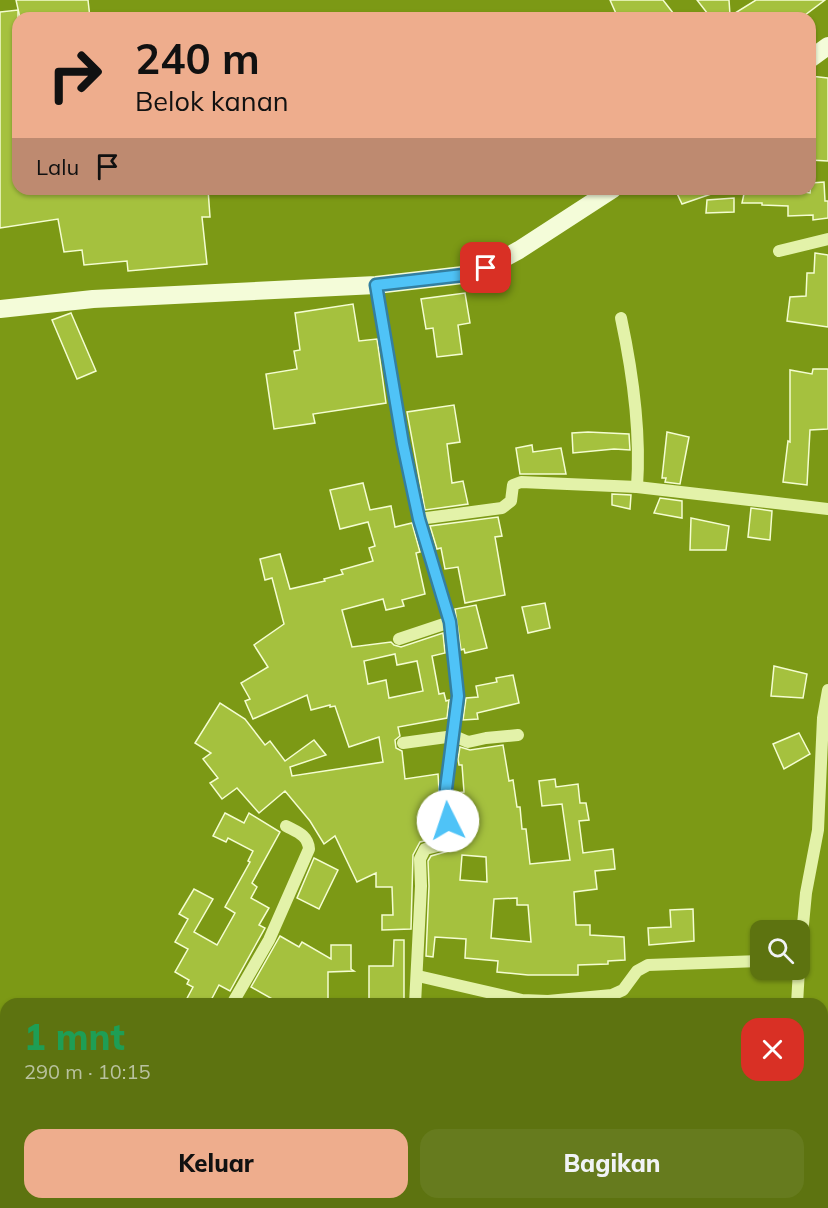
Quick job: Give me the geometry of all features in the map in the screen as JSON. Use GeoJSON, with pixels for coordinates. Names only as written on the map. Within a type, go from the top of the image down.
{"type":"FeatureCollection","features":[{"type":"Feature","properties":{"kind":"main road"},"geometry":{"type":"LineString","coordinates":[[0,309],[93,299],[376,285],[463,275],[486,268],[519,250],[604,195]]}},
{"type":"Feature","properties":{"kind":"street"},"geometry":{"type":"LineString","coordinates":[[779,251],[828,239]]}},
{"type":"Feature","properties":{"kind":"street"},"geometry":{"type":"LineString","coordinates":[[376,285],[403,444],[419,519],[450,622],[458,696],[446,789],[448,821],[453,836],[446,844],[424,849],[420,859],[416,998]]}},
{"type":"Feature","properties":{"kind":"street"},"geometry":{"type":"LineString","coordinates":[[621,318],[636,404],[639,454],[637,487]]}},
{"type":"Feature","properties":{"kind":"street"},"geometry":{"type":"LineString","coordinates":[[419,519],[502,508],[511,501],[513,485],[521,482],[637,487],[828,509]]}},
{"type":"Feature","properties":{"kind":"street"},"geometry":{"type":"LineString","coordinates":[[399,639],[450,622]]}},
{"type":"Feature","properties":{"kind":"street"},"geometry":{"type":"LineString","coordinates":[[803,920],[818,830],[823,718],[828,690]]}},
{"type":"Feature","properties":{"kind":"street"},"geometry":{"type":"LineString","coordinates":[[403,743],[454,736],[468,742],[518,735]]}},
{"type":"Feature","properties":{"kind":"street"},"geometry":{"type":"LineString","coordinates":[[235,998],[269,940],[309,849],[308,841],[303,836],[286,826]]}},
{"type":"Feature","properties":{"kind":"street"},"geometry":{"type":"LineString","coordinates":[[580,998],[612,995],[622,990],[637,971],[648,965],[750,961]]}},
{"type":"Feature","properties":{"kind":"street"},"geometry":{"type":"LineString","coordinates":[[418,976],[513,998]]}},
{"type":"Feature","properties":{"kind":"street"},"geometry":{"type":"LineString","coordinates":[[797,998],[798,980]]}},
{"type":"Feature","properties":{"kind":"building"},"geometry":{"type":"Polygon","coordinates":[[[16,0],[88,0],[89,12],[19,12],[16,0]]]}},
{"type":"Feature","properties":{"kind":"building"},"geometry":{"type":"Polygon","coordinates":[[[610,0],[663,0],[672,12],[615,12],[610,0]]]}},
{"type":"Feature","properties":{"kind":"building"},"geometry":{"type":"Polygon","coordinates":[[[697,0],[729,0],[730,12],[706,12],[697,0]]]}},
{"type":"Feature","properties":{"kind":"building"},"geometry":{"type":"Polygon","coordinates":[[[756,0],[825,0],[809,12],[737,12],[756,0]]]}},
{"type":"Feature","properties":{"kind":"building"},"geometry":{"type":"Polygon","coordinates":[[[18,10],[18,12],[12,12],[12,195],[208,195],[210,217],[202,217],[207,264],[128,271],[127,261],[84,265],[82,250],[64,252],[58,219],[0,228],[0,12],[18,10]]]}},
{"type":"Feature","properties":{"kind":"building"},"geometry":{"type":"Polygon","coordinates":[[[816,77],[828,78],[828,161],[816,160],[816,77]]]}},
{"type":"Feature","properties":{"kind":"building"},"geometry":{"type":"Polygon","coordinates":[[[824,182],[825,201],[828,201],[828,218],[813,220],[813,215],[788,216],[788,206],[742,203],[744,195],[816,195],[816,183],[824,182]]]}},
{"type":"Feature","properties":{"kind":"building"},"geometry":{"type":"Polygon","coordinates":[[[678,195],[708,195],[682,204],[678,195]]]}},
{"type":"Feature","properties":{"kind":"building"},"geometry":{"type":"Polygon","coordinates":[[[734,198],[734,212],[706,213],[707,200],[734,198]]]}},
{"type":"Feature","properties":{"kind":"building"},"geometry":{"type":"Polygon","coordinates":[[[815,253],[828,255],[828,327],[787,321],[790,297],[806,296],[807,273],[814,273],[815,253]]]}},
{"type":"Feature","properties":{"kind":"building"},"geometry":{"type":"Polygon","coordinates":[[[465,293],[470,323],[458,325],[462,354],[437,357],[433,328],[426,329],[421,299],[465,293]]]}},
{"type":"Feature","properties":{"kind":"building"},"geometry":{"type":"Polygon","coordinates":[[[353,304],[359,341],[377,339],[386,403],[313,414],[315,423],[274,429],[266,374],[297,369],[294,351],[300,350],[295,313],[353,304]]]}},
{"type":"Feature","properties":{"kind":"building"},"geometry":{"type":"Polygon","coordinates":[[[71,313],[96,371],[77,379],[52,320],[71,313]]]}},
{"type":"Feature","properties":{"kind":"building"},"geometry":{"type":"Polygon","coordinates":[[[813,369],[828,369],[828,429],[810,430],[807,485],[783,482],[788,441],[790,442],[790,370],[812,374],[813,369]]]}},
{"type":"Feature","properties":{"kind":"building"},"geometry":{"type":"Polygon","coordinates":[[[454,405],[460,442],[447,444],[452,483],[463,481],[468,504],[425,510],[407,412],[454,405]]]}},
{"type":"Feature","properties":{"kind":"building"},"geometry":{"type":"Polygon","coordinates":[[[667,432],[689,437],[680,484],[665,482],[666,478],[662,478],[667,432]]]}},
{"type":"Feature","properties":{"kind":"building"},"geometry":{"type":"Polygon","coordinates":[[[572,433],[629,434],[630,450],[614,449],[573,453],[572,433]]]}},
{"type":"Feature","properties":{"kind":"building"},"geometry":{"type":"Polygon","coordinates":[[[532,445],[533,452],[561,448],[566,474],[520,474],[516,448],[532,445]]]}},
{"type":"Feature","properties":{"kind":"building"},"geometry":{"type":"Polygon","coordinates":[[[363,483],[370,510],[391,506],[395,527],[412,523],[420,552],[416,553],[425,594],[402,600],[404,606],[386,610],[383,599],[342,610],[352,647],[391,642],[401,647],[443,633],[445,653],[432,656],[439,694],[444,693],[446,701],[449,700],[447,718],[398,727],[400,736],[395,740],[396,748],[402,751],[405,779],[438,774],[441,822],[444,833],[441,837],[420,842],[413,855],[411,929],[382,930],[382,915],[393,915],[392,887],[376,887],[376,873],[357,882],[335,836],[324,844],[310,821],[285,791],[259,813],[237,788],[222,799],[210,783],[218,778],[203,759],[211,753],[195,743],[220,703],[245,719],[265,745],[270,741],[285,761],[314,740],[326,755],[290,767],[292,776],[383,762],[379,737],[349,747],[335,706],[330,707],[330,705],[311,710],[307,695],[253,719],[245,701],[250,699],[241,683],[268,667],[254,645],[284,624],[272,578],[265,580],[260,559],[280,554],[290,589],[325,581],[324,579],[343,574],[341,570],[373,561],[369,548],[375,546],[368,522],[340,529],[330,490],[363,483]],[[395,654],[364,661],[368,684],[386,680],[389,698],[423,691],[417,661],[397,665],[395,654]]]}},
{"type":"Feature","properties":{"kind":"building"},"geometry":{"type":"Polygon","coordinates":[[[612,494],[631,495],[630,509],[612,505],[612,494]]]}},
{"type":"Feature","properties":{"kind":"building"},"geometry":{"type":"Polygon","coordinates":[[[660,498],[682,501],[682,518],[654,513],[660,498]]]}},
{"type":"Feature","properties":{"kind":"building"},"geometry":{"type":"Polygon","coordinates":[[[751,508],[772,511],[770,540],[748,537],[751,508]]]}},
{"type":"Feature","properties":{"kind":"building"},"geometry":{"type":"Polygon","coordinates":[[[498,517],[502,536],[495,537],[505,595],[465,603],[458,567],[445,569],[441,548],[437,549],[430,526],[498,517]]]}},
{"type":"Feature","properties":{"kind":"building"},"geometry":{"type":"Polygon","coordinates":[[[691,518],[729,526],[726,550],[690,550],[691,518]]]}},
{"type":"Feature","properties":{"kind":"building"},"geometry":{"type":"Polygon","coordinates":[[[545,603],[550,628],[528,633],[522,607],[545,603]]]}},
{"type":"Feature","properties":{"kind":"building"},"geometry":{"type":"Polygon","coordinates":[[[476,605],[487,648],[465,653],[464,649],[461,650],[455,609],[476,605]]]}},
{"type":"Feature","properties":{"kind":"building"},"geometry":{"type":"Polygon","coordinates":[[[774,666],[807,674],[803,698],[771,696],[774,666]]]}},
{"type":"Feature","properties":{"kind":"building"},"geometry":{"type":"Polygon","coordinates":[[[513,675],[519,703],[477,713],[478,719],[463,720],[466,698],[478,697],[476,686],[497,682],[496,678],[513,675]]]}},
{"type":"Feature","properties":{"kind":"building"},"geometry":{"type":"Polygon","coordinates":[[[799,733],[810,754],[784,769],[773,744],[799,733]]]}},
{"type":"Feature","properties":{"kind":"building"},"geometry":{"type":"Polygon","coordinates":[[[503,745],[509,781],[513,780],[517,807],[520,807],[522,829],[526,829],[530,864],[570,860],[562,804],[542,806],[539,781],[555,779],[556,787],[578,784],[580,803],[586,803],[589,820],[579,821],[583,853],[613,849],[615,869],[595,871],[597,889],[574,892],[576,925],[590,925],[590,935],[624,937],[625,960],[608,961],[608,964],[578,965],[578,975],[528,975],[497,972],[498,961],[465,958],[466,939],[435,937],[433,957],[426,956],[428,861],[431,856],[452,850],[461,836],[455,793],[464,792],[462,765],[459,765],[458,759],[460,747],[470,750],[503,745]],[[462,855],[460,880],[487,882],[486,857],[462,855]],[[517,898],[494,899],[491,938],[531,942],[528,905],[517,905],[517,898]]]}},
{"type":"Feature","properties":{"kind":"building"},"geometry":{"type":"Polygon","coordinates":[[[225,813],[244,823],[249,813],[280,832],[252,883],[257,887],[251,898],[269,908],[259,925],[265,928],[230,991],[219,985],[212,998],[187,998],[193,987],[187,984],[189,980],[175,972],[188,949],[175,942],[188,919],[179,914],[194,889],[213,899],[194,932],[217,945],[235,913],[225,907],[250,862],[248,861],[253,851],[228,838],[226,842],[213,836],[225,813]]]}},
{"type":"Feature","properties":{"kind":"building"},"geometry":{"type":"Polygon","coordinates":[[[314,858],[338,870],[319,909],[297,898],[314,858]]]}},
{"type":"Feature","properties":{"kind":"building"},"geometry":{"type":"Polygon","coordinates":[[[693,909],[694,941],[649,945],[648,928],[671,927],[670,910],[693,909]]]}},
{"type":"Feature","properties":{"kind":"building"},"geometry":{"type":"Polygon","coordinates":[[[280,936],[299,947],[302,942],[331,959],[331,945],[351,945],[351,969],[354,971],[328,972],[328,998],[270,998],[251,987],[280,936]]]}},
{"type":"Feature","properties":{"kind":"building"},"geometry":{"type":"Polygon","coordinates":[[[394,940],[404,940],[404,998],[369,998],[369,966],[393,966],[394,940]]]}},
{"type":"Feature","properties":{"kind":"route"},"geometry":{"type":"LineString","coordinates":[[448,821],[446,789],[458,696],[450,622],[419,519],[403,444],[376,285],[463,275],[486,268]]}}]}
